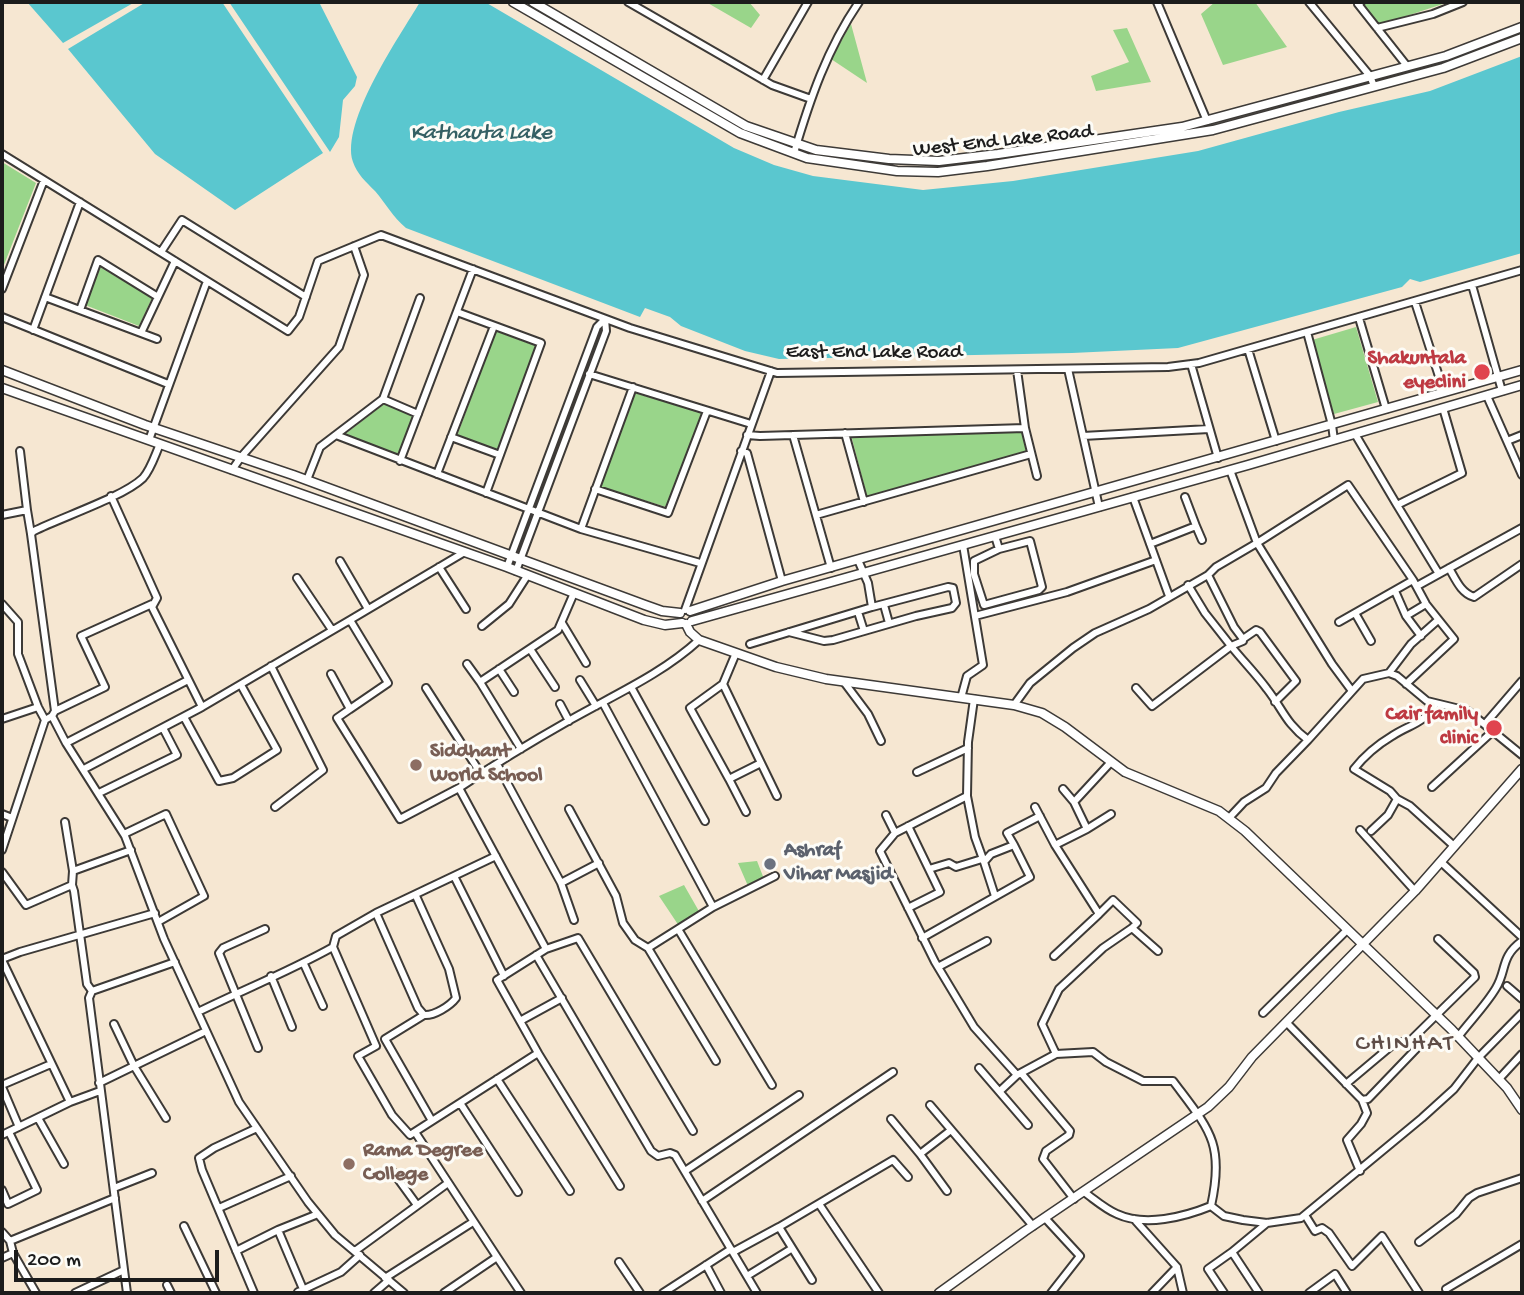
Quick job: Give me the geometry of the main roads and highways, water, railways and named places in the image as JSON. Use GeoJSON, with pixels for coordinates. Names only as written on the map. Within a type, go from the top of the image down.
{"type":"FeatureCollection","features":[{"type":"Feature","properties":{"kind":"water"},"geometry":{"type":"Polygon","coordinates":[[[27,2],[135,2],[63,43],[27,2]]]}},
{"type":"Feature","properties":{"kind":"water"},"geometry":{"type":"Polygon","coordinates":[[[146,2],[222,2],[323,153],[235,210],[155,154],[68,49],[146,2]]]}},
{"type":"Feature","properties":{"kind":"water"},"geometry":{"type":"Polygon","coordinates":[[[229,2],[319,2],[357,77],[355,86],[343,100],[339,137],[330,152],[229,2]]]}},
{"type":"Feature","properties":{"kind":"water","name":"Kathauta Lake"},"geometry":{"type":"Polygon","coordinates":[[[420,2],[485,2],[734,148],[774,165],[813,176],[923,190],[1013,181],[1198,151],[1339,112],[1430,91],[1522,56],[1522,253],[1420,282],[1410,279],[1402,287],[1178,348],[779,359],[745,351],[681,326],[670,317],[645,308],[640,317],[401,224],[362,178],[353,162],[351,145],[355,125],[374,80],[420,2]]]}},
{"type":"Feature","properties":{"kind":"place","name":"Shakuntala eyeclini"},"geometry":{"type":"Point","coordinates":[1482,372]}},
{"type":"Feature","properties":{"kind":"place","name":"Cair family clinic"},"geometry":{"type":"Point","coordinates":[1494,728]}},
{"type":"Feature","properties":{"kind":"place","name":"Siddhant World School"},"geometry":{"type":"Point","coordinates":[416,765]}},
{"type":"Feature","properties":{"kind":"place","name":"Ashraf Vihar Masjid"},"geometry":{"type":"Point","coordinates":[770,864]}},
{"type":"Feature","properties":{"kind":"place","name":"Rama Degree College"},"geometry":{"type":"Point","coordinates":[349,1164]}},
{"type":"Feature","properties":{"kind":"district","name":"CHINHAT"},"geometry":{"type":"Point","coordinates":[1405,1045]}}]}
